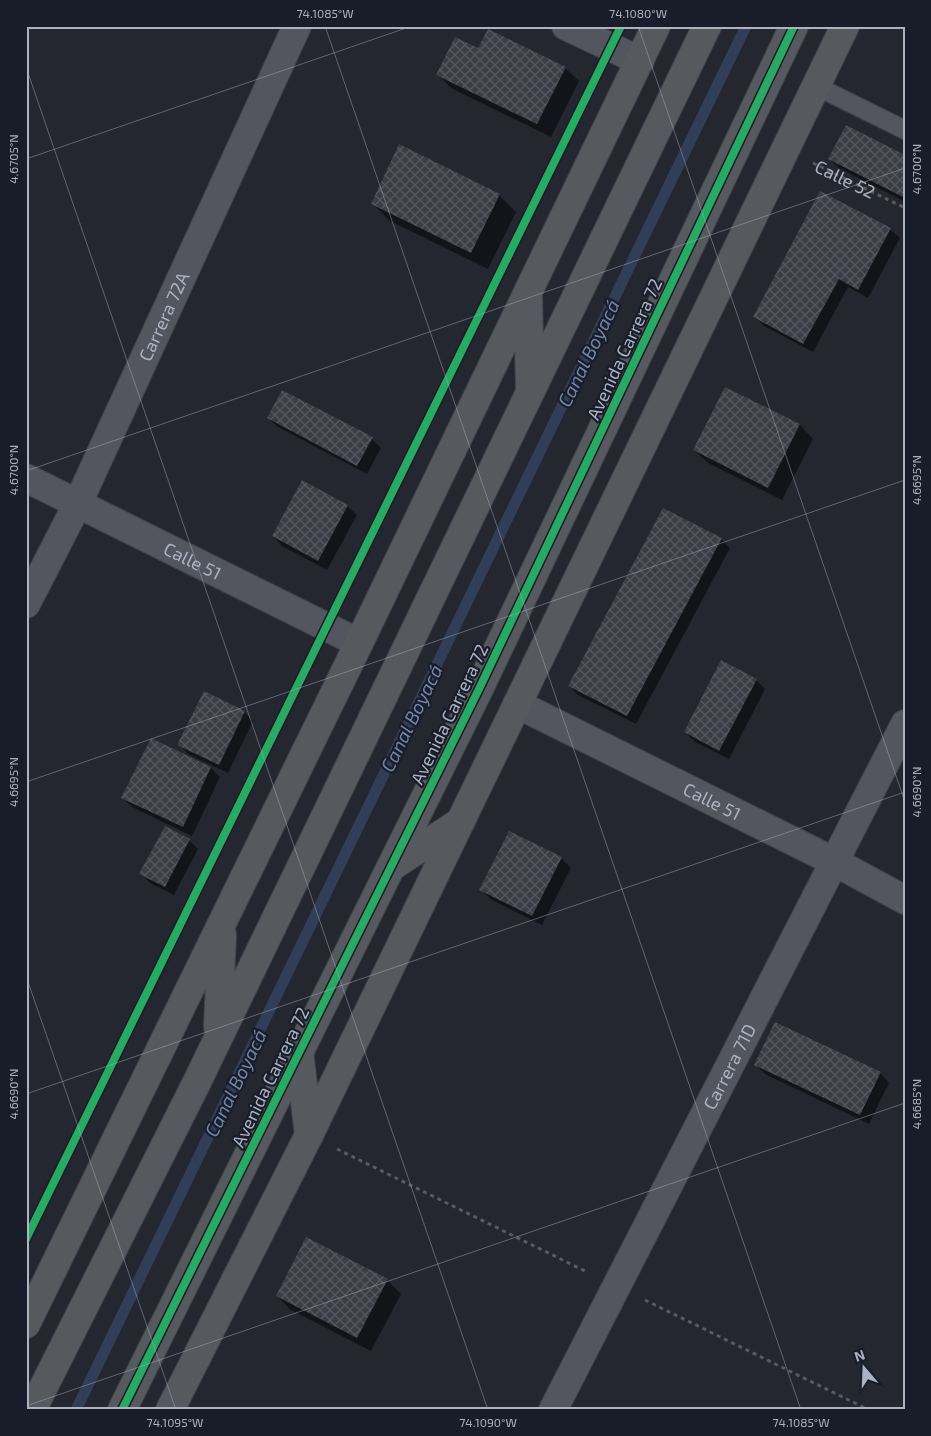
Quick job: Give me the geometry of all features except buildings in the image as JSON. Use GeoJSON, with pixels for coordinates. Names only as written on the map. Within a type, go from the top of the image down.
{"type":"FeatureCollection","features":[{"type":"Feature","properties":{"kind":"highway"},"geometry":{"type":"LineString","coordinates":[[26,1324],[360,643],[656,26]]}},
{"type":"Feature","properties":{"kind":"highway"},"geometry":{"type":"LineString","coordinates":[[32,1410],[217,1038],[706,26]]}},
{"type":"Feature","properties":{"kind":"highway","name":"Avenida Carrera 72"},"geometry":{"type":"LineString","coordinates":[[122,1410],[479,689],[794,26]]}},
{"type":"Feature","properties":{"kind":"highway"},"geometry":{"type":"LineString","coordinates":[[170,1410],[309,1135],[845,26]]}},
{"type":"Feature","properties":{"kind":"highway"},"geometry":{"type":"LineString","coordinates":[[528,292],[530,392]]}},
{"type":"Feature","properties":{"kind":"highway"},"geometry":{"type":"LineString","coordinates":[[390,868],[460,822]]}},
{"type":"Feature","properties":{"kind":"highway"},"geometry":{"type":"LineString","coordinates":[[217,1038],[222,923]]}},
{"type":"Feature","properties":{"kind":"highway"},"geometry":{"type":"LineString","coordinates":[[299,1052],[309,1135]]}},
{"type":"Feature","properties":{"kind":"street","name":"Carrera 72A"},"geometry":{"type":"LineString","coordinates":[[26,604],[78,503],[297,26]]}},
{"type":"Feature","properties":{"kind":"street"},"geometry":{"type":"LineString","coordinates":[[566,26],[640,61]]}},
{"type":"Feature","properties":{"kind":"street","name":"Calle 51"},"geometry":{"type":"LineString","coordinates":[[26,478],[360,643]]}},
{"type":"Feature","properties":{"kind":"street","name":"Calle 51"},"geometry":{"type":"LineString","coordinates":[[517,704],[835,862],[905,900]]}},
{"type":"Feature","properties":{"kind":"street","name":"Carrera 71D"},"geometry":{"type":"LineString","coordinates":[[553,1410],[905,724]]}},
{"type":"Feature","properties":{"kind":"lane"},"geometry":{"type":"LineString","coordinates":[[816,86],[905,130]]}},
{"type":"Feature","properties":{"kind":"waterway","name":"Canal Boyacá"},"geometry":{"type":"LineString","coordinates":[[76,1410],[746,26]]}},
{"type":"Feature","properties":{"kind":"cycle path"},"geometry":{"type":"LineString","coordinates":[[26,1239],[621,26]]}},
{"type":"Feature","properties":{"kind":"cycle path"},"geometry":{"type":"LineString","coordinates":[[122,1410],[479,689],[794,26]]}}]}
